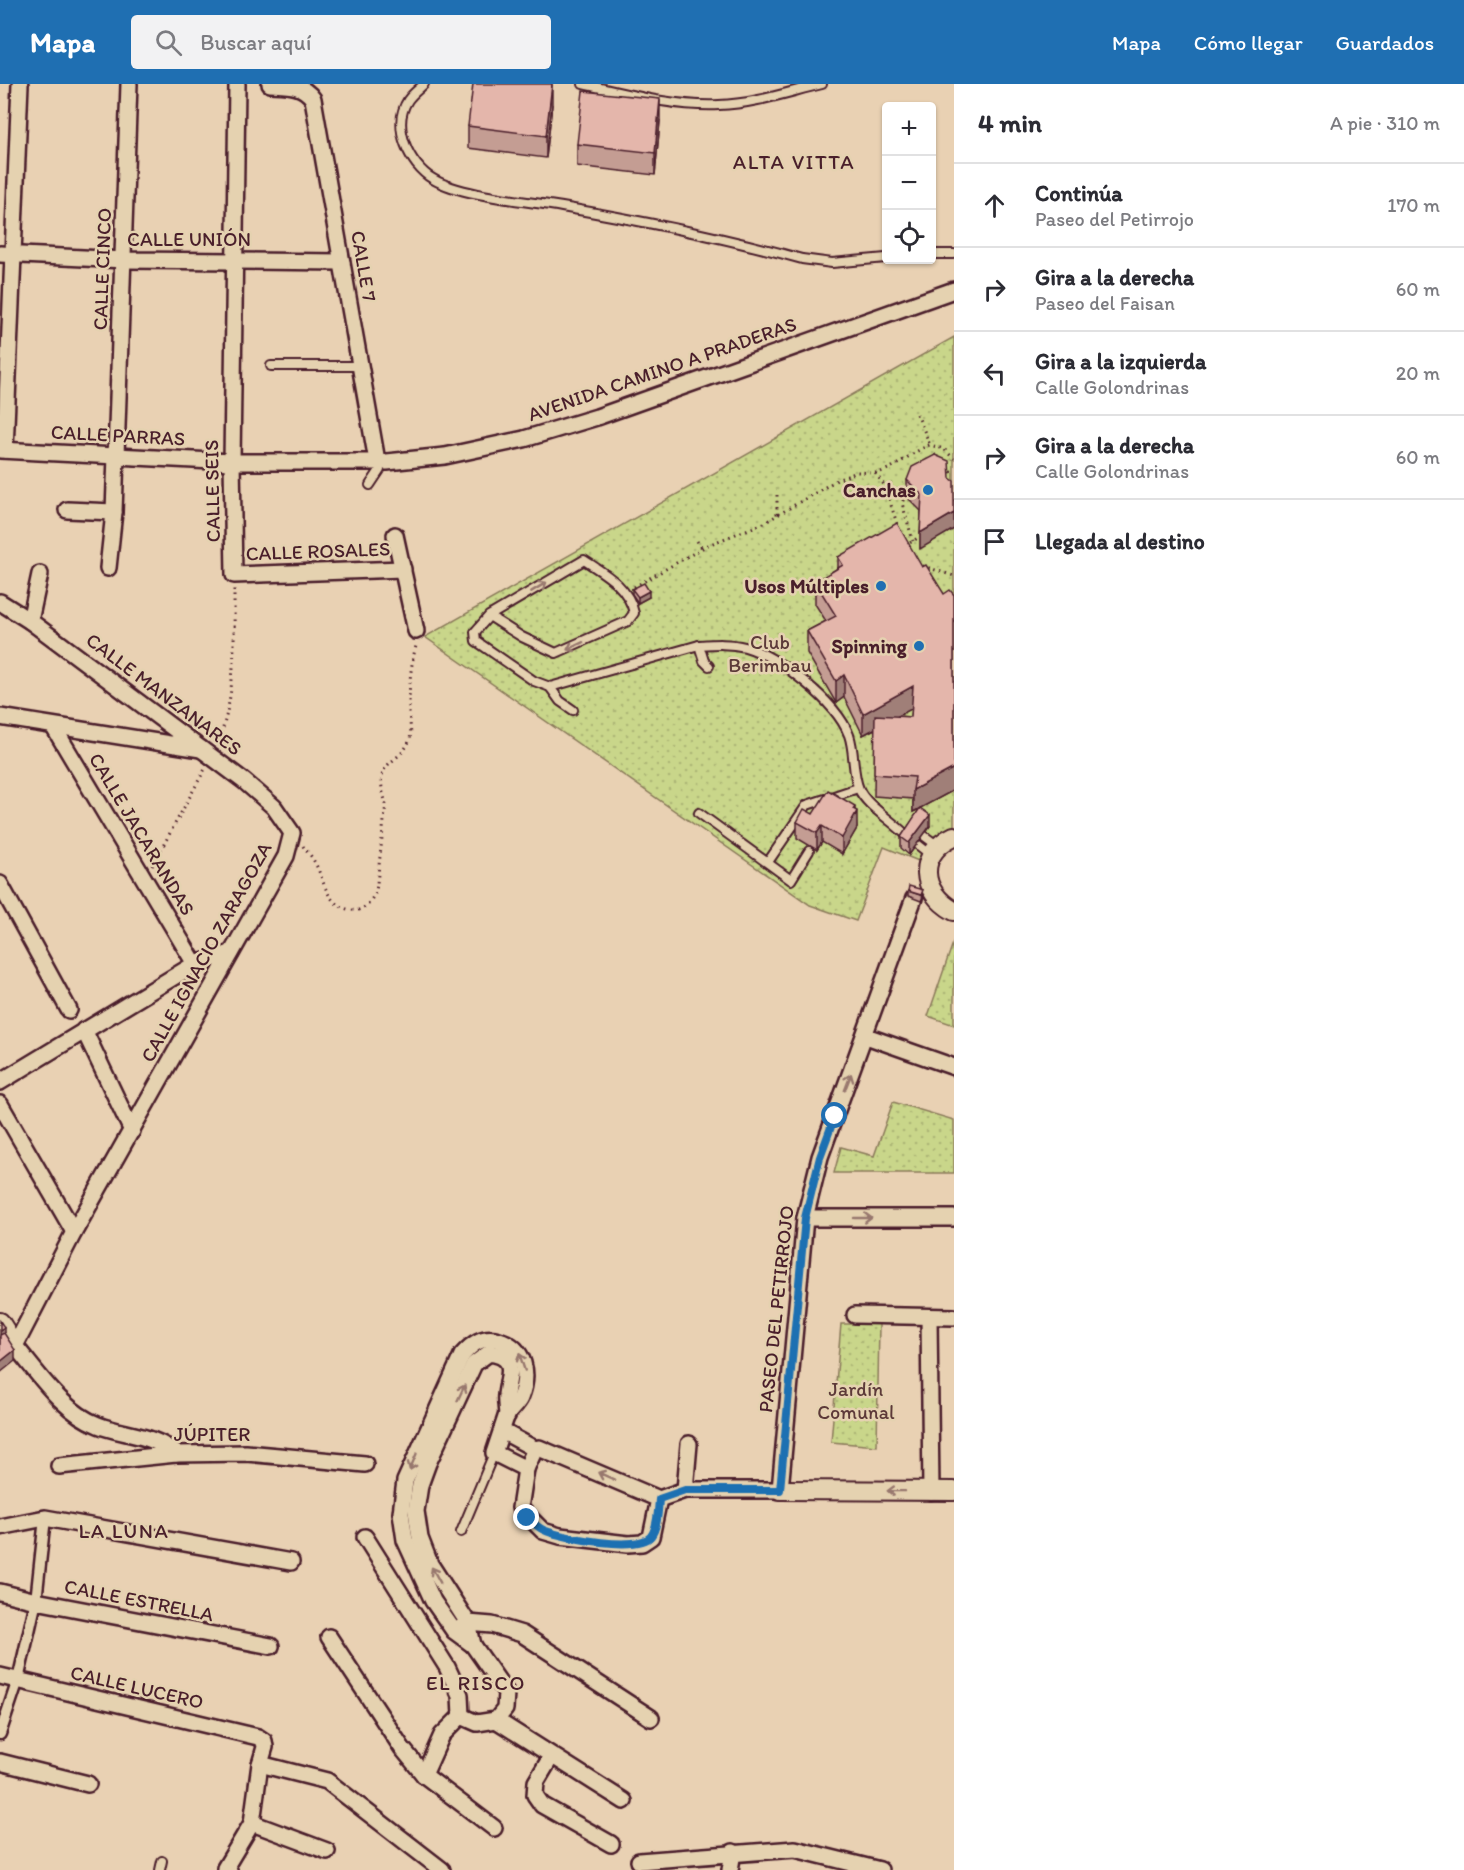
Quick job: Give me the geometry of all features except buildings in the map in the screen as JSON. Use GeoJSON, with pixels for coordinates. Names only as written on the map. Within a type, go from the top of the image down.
{"type":"FeatureCollection","features":[{"type":"Feature","properties":{"kind":"street"},"geometry":{"type":"LineString","coordinates":[[3,450],[7,255],[20,84]]}},
{"type":"Feature","properties":{"kind":"street","name":"CALLE CINCO"},"geometry":{"type":"LineString","coordinates":[[108,568],[114,513],[125,260],[129,84]]}},
{"type":"Feature","properties":{"kind":"street","name":"CALLE SEIS"},"geometry":{"type":"LineString","coordinates":[[234,575],[232,462],[237,84]]}},
{"type":"Feature","properties":{"kind":"street"},"geometry":{"type":"LineString","coordinates":[[270,84],[298,85]]}},
{"type":"Feature","properties":{"kind":"street","name":"CALLE 7"},"geometry":{"type":"LineString","coordinates":[[298,85],[308,91],[313,99],[377,461]]}},
{"type":"Feature","properties":{"kind":"street","name":"CALLE UNIÓN"},"geometry":{"type":"LineString","coordinates":[[7,255],[125,260],[235,259],[342,262]]}},
{"type":"Feature","properties":{"kind":"street","name":"AVENIDA CAMINO A PRADERAS"},"geometry":{"type":"LineString","coordinates":[[377,461],[444,456],[524,439],[597,417],[954,290]]}},
{"type":"Feature","properties":{"kind":"street","name":"CALLE PARRAS"},"geometry":{"type":"LineString","coordinates":[[3,450],[232,462],[377,461]]}},
{"type":"Feature","properties":{"kind":"street"},"geometry":{"type":"LineString","coordinates":[[67,510],[114,513]]}},
{"type":"Feature","properties":{"kind":"street"},"geometry":{"type":"LineString","coordinates":[[395,536],[416,631]]}},
{"type":"Feature","properties":{"kind":"street","name":"CALLE ROSALES"},"geometry":{"type":"LineString","coordinates":[[234,575],[403,570]]}},
{"type":"Feature","properties":{"kind":"street"},"geometry":{"type":"LineString","coordinates":[[30,621],[40,574]]}},
{"type":"Feature","properties":{"kind":"street","name":"CALLE MANZANARES"},"geometry":{"type":"LineString","coordinates":[[0,602],[30,621],[208,752],[274,807],[292,833]]}},
{"type":"Feature","properties":{"kind":"street"},"geometry":{"type":"LineString","coordinates":[[0,717],[208,752]]}},
{"type":"Feature","properties":{"kind":"street","name":"CALLE JACARANDAS"},"geometry":{"type":"LineString","coordinates":[[53,726],[146,878],[195,964]]}},
{"type":"Feature","properties":{"kind":"street","name":"CALLE IGNACIO ZARAGOZA"},"geometry":{"type":"LineString","coordinates":[[15,1346],[74,1232],[286,856],[292,833]]}},
{"type":"Feature","properties":{"kind":"street"},"geometry":{"type":"LineString","coordinates":[[941,846],[927,874],[930,889],[940,903],[954,911]]}},
{"type":"Feature","properties":{"kind":"street","name":"PASEO DEL PETIRROJO"},"geometry":{"type":"LineString","coordinates":[[780,1490],[805,1218],[820,1157],[866,1036],[914,896],[927,874]]}},
{"type":"Feature","properties":{"kind":"street"},"geometry":{"type":"LineString","coordinates":[[0,886],[69,1010]]}},
{"type":"Feature","properties":{"kind":"street"},"geometry":{"type":"LineString","coordinates":[[0,1082],[195,964],[231,953]]}},
{"type":"Feature","properties":{"kind":"street"},"geometry":{"type":"LineString","coordinates":[[84,1030],[132,1131]]}},
{"type":"Feature","properties":{"kind":"street"},"geometry":{"type":"LineString","coordinates":[[866,1036],[954,1067]]}},
{"type":"Feature","properties":{"kind":"street"},"geometry":{"type":"LineString","coordinates":[[0,1104],[74,1232]]}},
{"type":"Feature","properties":{"kind":"street"},"geometry":{"type":"LineString","coordinates":[[805,1218],[954,1218]]}},
{"type":"Feature","properties":{"kind":"street"},"geometry":{"type":"LineString","coordinates":[[855,1315],[954,1317]]}},
{"type":"Feature","properties":{"kind":"street"},"geometry":{"type":"LineString","coordinates":[[929,1317],[931,1492]]}},
{"type":"Feature","properties":{"kind":"street"},"geometry":{"type":"LineString","coordinates":[[0,1322],[15,1346],[67,1405],[81,1416],[97,1425],[163,1443],[176,1454]]}},
{"type":"Feature","properties":{"kind":"street"},"geometry":{"type":"LineString","coordinates":[[461,1716],[477,1723],[496,1720],[505,1709],[506,1692],[473,1645],[454,1631],[433,1602],[405,1540],[401,1513],[405,1482],[462,1355],[471,1345],[483,1339],[496,1339],[508,1344],[518,1351],[523,1361],[525,1371],[520,1398],[507,1416],[494,1453],[526,1469]]}},
{"type":"Feature","properties":{"kind":"street"},"geometry":{"type":"LineString","coordinates":[[473,1645],[468,1623],[447,1595],[420,1538],[416,1511],[420,1485],[474,1364],[489,1353],[499,1354],[508,1362],[511,1372],[506,1396],[507,1416]]}},
{"type":"Feature","properties":{"kind":"street"},"geometry":{"type":"LineString","coordinates":[[502,1431],[659,1499],[685,1490],[954,1491]]}},
{"type":"Feature","properties":{"kind":"street"},"geometry":{"type":"LineString","coordinates":[[685,1490],[689,1444]]}},
{"type":"Feature","properties":{"kind":"street"},"geometry":{"type":"LineString","coordinates":[[540,1449],[526,1469],[520,1508],[543,1530],[560,1536],[628,1544],[642,1543],[651,1537],[655,1528],[659,1499]]}},
{"type":"Feature","properties":{"kind":"street","name":"JÚPITER"},"geometry":{"type":"LineString","coordinates":[[59,1466],[176,1454],[246,1453],[365,1464]]}},
{"type":"Feature","properties":{"kind":"street"},"geometry":{"type":"LineString","coordinates":[[0,1527],[45,1518],[291,1562]]}},
{"type":"Feature","properties":{"kind":"street"},"geometry":{"type":"LineString","coordinates":[[0,1734],[18,1680],[36,1601],[45,1518]]}},
{"type":"Feature","properties":{"kind":"street"},"geometry":{"type":"LineString","coordinates":[[365,1537],[447,1667],[460,1695],[461,1716],[442,1736],[424,1775]]}},
{"type":"Feature","properties":{"kind":"street","name":"CALLE ESTRELLA"},"geometry":{"type":"LineString","coordinates":[[0,1592],[271,1646]]}},
{"type":"Feature","properties":{"kind":"street"},"geometry":{"type":"LineString","coordinates":[[454,1631],[468,1623],[492,1625],[522,1634],[651,1718]]}},
{"type":"Feature","properties":{"kind":"street"},"geometry":{"type":"LineString","coordinates":[[329,1637],[402,1748],[424,1775],[494,1828]]}},
{"type":"Feature","properties":{"kind":"street","name":"CALLE LUCERO"},"geometry":{"type":"LineString","coordinates":[[0,1676],[258,1737],[264,1741],[265,1747],[260,1764]]}},
{"type":"Feature","properties":{"kind":"street"},"geometry":{"type":"LineString","coordinates":[[496,1720],[551,1757],[624,1801]]}},
{"type":"Feature","properties":{"kind":"street"},"geometry":{"type":"LineString","coordinates":[[551,1757],[536,1782],[535,1795],[542,1805],[611,1844]]}},
{"type":"Feature","properties":{"kind":"street"},"geometry":{"type":"LineString","coordinates":[[0,1762],[88,1784]]}},
{"type":"Feature","properties":{"kind":"street"},"geometry":{"type":"LineString","coordinates":[[227,1869],[252,1823],[260,1764],[327,1781],[442,1870]]}},
{"type":"Feature","properties":{"kind":"street"},"geometry":{"type":"LineString","coordinates":[[252,1823],[327,1851]]}},
{"type":"Feature","properties":{"kind":"street"},"geometry":{"type":"LineString","coordinates":[[639,1861],[795,1849],[839,1865],[880,1870]]}},
{"type":"Feature","properties":{"kind":"street"},"geometry":{"type":"LineString","coordinates":[[730,1870],[733,1852]]}},
{"type":"Feature","properties":{"kind":"lane"},"geometry":{"type":"LineString","coordinates":[[424,84],[407,101],[401,123],[405,143],[415,163],[434,179],[463,189],[632,220],[802,259],[832,263],[882,258]]}},
{"type":"Feature","properties":{"kind":"lane"},"geometry":{"type":"LineString","coordinates":[[583,84],[669,103],[719,105],[766,99],[822,84]]}},
{"type":"Feature","properties":{"kind":"lane"},"geometry":{"type":"LineString","coordinates":[[936,254],[954,254]]}},
{"type":"Feature","properties":{"kind":"lane"},"geometry":{"type":"LineString","coordinates":[[271,366],[362,366]]}},
{"type":"Feature","properties":{"kind":"lane"},"geometry":{"type":"LineString","coordinates":[[370,485],[380,470],[377,461]]}},
{"type":"Feature","properties":{"kind":"lane"},"geometry":{"type":"LineString","coordinates":[[489,616],[522,637],[556,653],[632,618],[633,608],[615,581],[584,560],[489,616],[475,632],[476,641],[534,681],[550,687],[560,701],[573,710]]}},
{"type":"Feature","properties":{"kind":"lane"},"geometry":{"type":"LineString","coordinates":[[550,687],[699,645],[724,644],[745,647],[765,656],[795,675],[833,708],[849,736],[858,788],[875,808],[894,821],[914,829]]}},
{"type":"Feature","properties":{"kind":"lane"},"geometry":{"type":"LineString","coordinates":[[699,645],[704,661],[709,666]]}},
{"type":"Feature","properties":{"kind":"lane"},"geometry":{"type":"LineString","coordinates":[[768,862],[807,805],[858,788]]}},
{"type":"Feature","properties":{"kind":"lane"},"geometry":{"type":"LineString","coordinates":[[699,813],[791,880],[809,851]]}},
{"type":"Feature","properties":{"kind":"lane"},"geometry":{"type":"LineString","coordinates":[[894,821],[908,837]]}},
{"type":"Feature","properties":{"kind":"lane"},"geometry":{"type":"LineString","coordinates":[[923,835],[941,846]]}},
{"type":"Feature","properties":{"kind":"lane"},"geometry":{"type":"LineString","coordinates":[[917,844],[941,846]]}},
{"type":"Feature","properties":{"kind":"lane"},"geometry":{"type":"LineString","coordinates":[[461,1532],[494,1453]]}},
{"type":"Feature","properties":{"kind":"path"},"geometry":{"type":"LineString","coordinates":[[918,414],[930,445]]}},
{"type":"Feature","properties":{"kind":"path"},"geometry":{"type":"LineString","coordinates":[[625,593],[702,548],[739,535],[837,480],[857,472],[888,471],[908,455],[930,445],[944,449],[954,458]]}},
{"type":"Feature","properties":{"kind":"path"},"geometry":{"type":"LineString","coordinates":[[938,465],[950,469],[954,474]]}},
{"type":"Feature","properties":{"kind":"path"},"geometry":{"type":"LineString","coordinates":[[875,472],[892,502],[904,549],[921,536]]}},
{"type":"Feature","properties":{"kind":"path"},"geometry":{"type":"LineString","coordinates":[[913,541],[902,503],[907,486],[914,479]]}},
{"type":"Feature","properties":{"kind":"path"},"geometry":{"type":"LineString","coordinates":[[777,495],[777,515]]}},
{"type":"Feature","properties":{"kind":"path"},"geometry":{"type":"LineString","coordinates":[[697,541],[702,548]]}},
{"type":"Feature","properties":{"kind":"path"},"geometry":{"type":"LineString","coordinates":[[911,557],[923,571]]}},
{"type":"Feature","properties":{"kind":"path"},"geometry":{"type":"LineString","coordinates":[[918,564],[954,576]]}},
{"type":"Feature","properties":{"kind":"path"},"geometry":{"type":"LineString","coordinates":[[146,878],[228,712],[234,649],[234,575]]}},
{"type":"Feature","properties":{"kind":"path","name":"CALLE IGNACIO ZARAGOZA"},"geometry":{"type":"LineString","coordinates":[[292,833],[314,860],[329,897],[340,907],[355,910],[369,905],[376,892],[385,814],[383,771],[387,763],[406,748],[411,736],[409,671],[417,643],[416,631]]}},
{"type":"Feature","properties":{"kind":"green space","name":"Club Berimbau"},"geometry":{"type":"Polygon","coordinates":[[[954,337],[954,826],[933,841],[921,862],[884,847],[856,921],[810,905],[425,637],[954,337]]]}},
{"type":"Feature","properties":{"kind":"green space"},"geometry":{"type":"Polygon","coordinates":[[[954,940],[954,1025],[928,1016],[954,940]]]}},
{"type":"Feature","properties":{"kind":"green space"},"geometry":{"type":"Polygon","coordinates":[[[893,1102],[954,1120],[954,1173],[834,1173],[841,1147],[874,1156],[893,1102]]]}},
{"type":"Feature","properties":{"kind":"green space","name":"Jardín Comunal"},"geometry":{"type":"Polygon","coordinates":[[[841,1324],[879,1324],[877,1446],[831,1442],[841,1324]]]}},
{"type":"Feature","properties":{"kind":"place","name":"Canchas"},"geometry":{"type":"Point","coordinates":[928,490]}},
{"type":"Feature","properties":{"kind":"place","name":"Usos Múltiples"},"geometry":{"type":"Point","coordinates":[881,586]}},
{"type":"Feature","properties":{"kind":"place","name":"Spinning"},"geometry":{"type":"Point","coordinates":[919,646]}},
{"type":"Feature","properties":{"kind":"district","name":"ALTA VITTA"},"geometry":{"type":"Point","coordinates":[794,161]}},
{"type":"Feature","properties":{"kind":"district","name":"LA LUNA"},"geometry":{"type":"Point","coordinates":[124,1530]}},
{"type":"Feature","properties":{"kind":"district","name":"EL RISCO"},"geometry":{"type":"Point","coordinates":[476,1682]}},
{"type":"Feature","properties":{"kind":"route"},"geometry":{"type":"LineString","coordinates":[[527,1518],[543,1530],[560,1536],[628,1544],[642,1543],[651,1537],[655,1528],[659,1499],[685,1490],[780,1490],[805,1218],[820,1157],[835,1116]]}}]}
